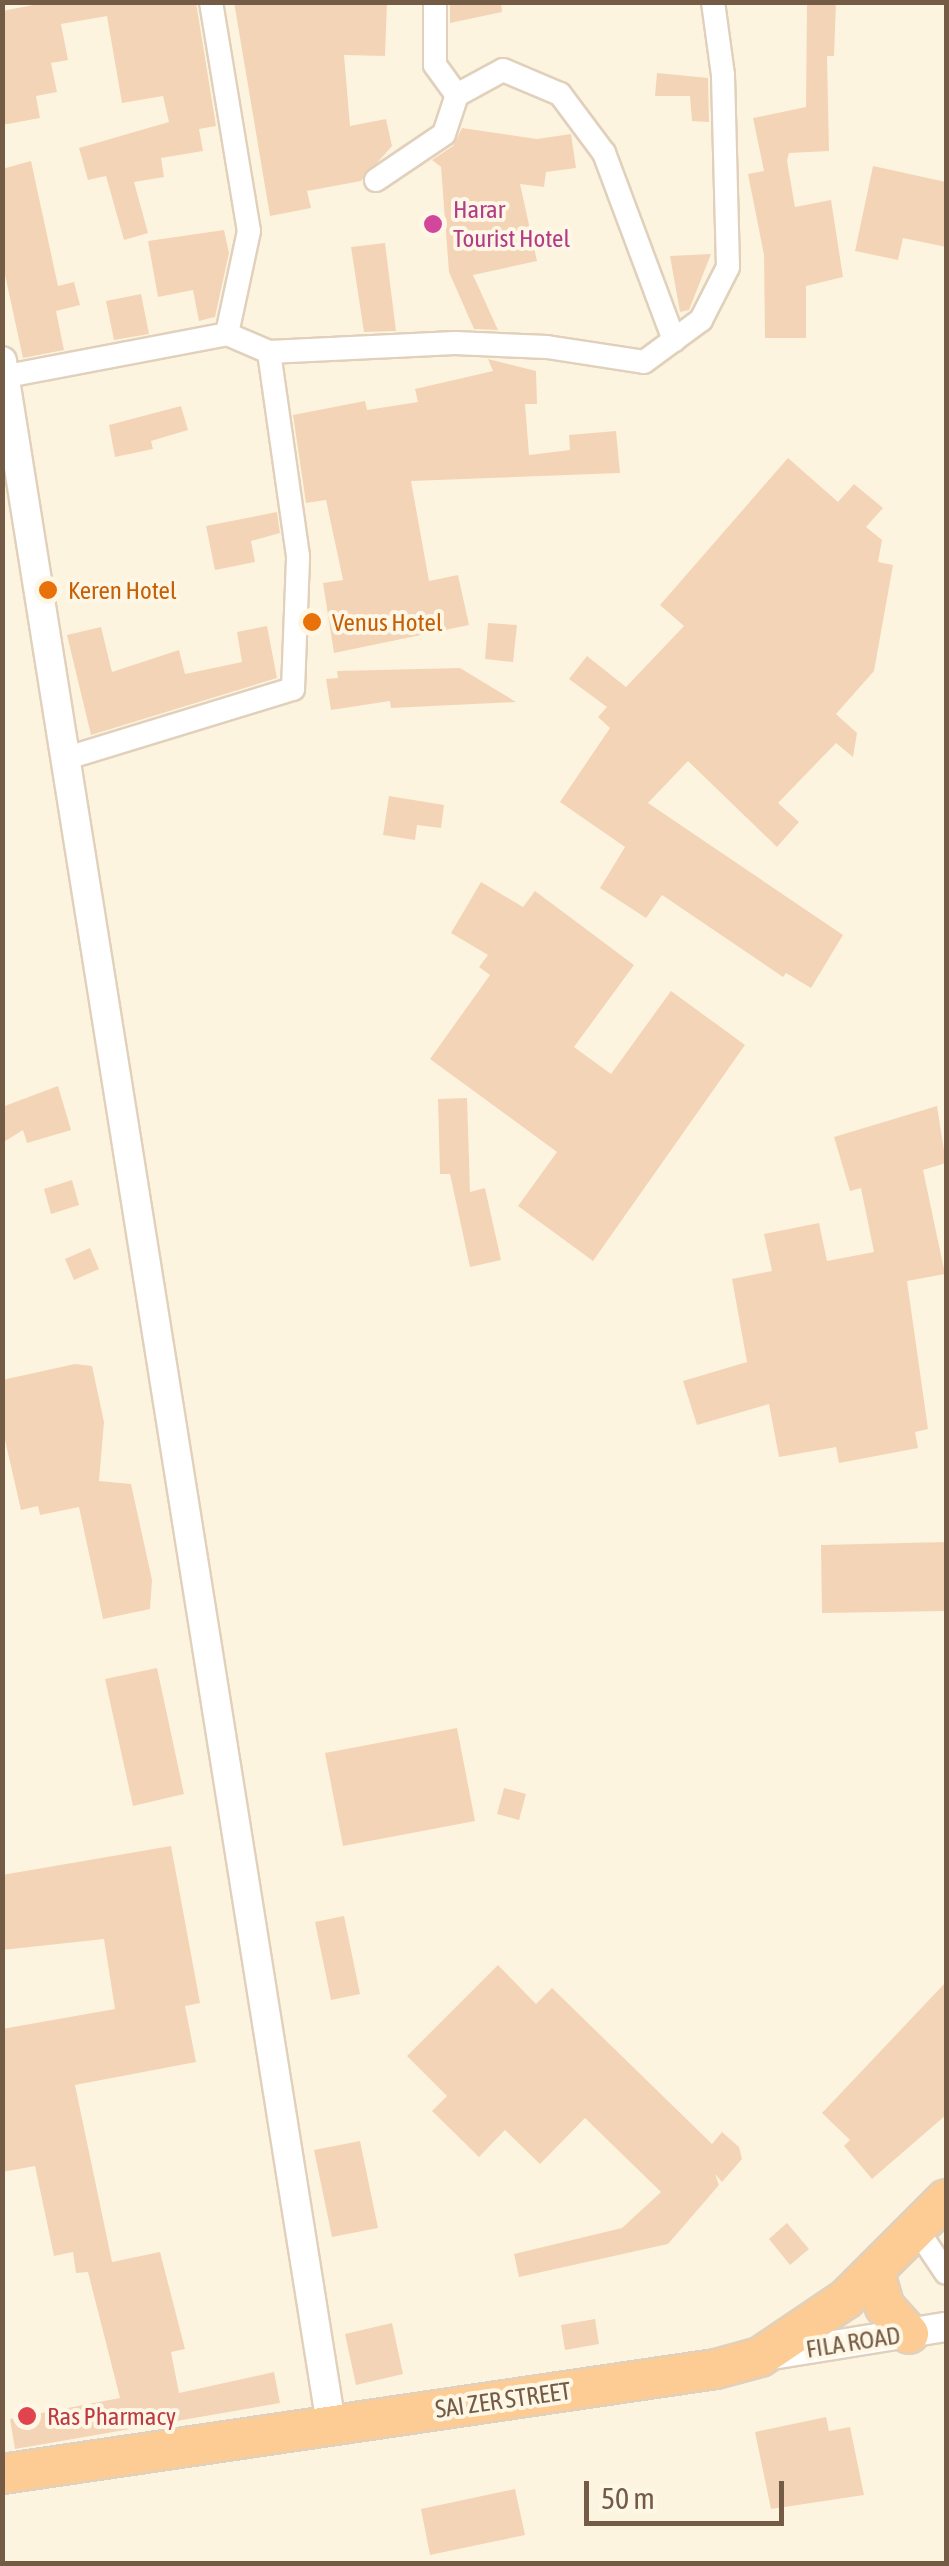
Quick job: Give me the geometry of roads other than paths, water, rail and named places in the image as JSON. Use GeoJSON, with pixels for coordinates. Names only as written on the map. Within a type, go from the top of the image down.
{"type":"FeatureCollection","features":[{"type":"Feature","properties":{"kind":"highway","name":"SAI ZER STREET"},"geometry":{"type":"LineString","coordinates":[[2,2474],[330,2426],[760,2356],[875,2273],[946,2199]]}},
{"type":"Feature","properties":{"kind":"highway"},"geometry":{"type":"LineString","coordinates":[[875,2273],[885,2307],[909,2334]]}},
{"type":"Feature","properties":{"kind":"street"},"geometry":{"type":"LineString","coordinates":[[211,2],[249,232],[227,334]]}},
{"type":"Feature","properties":{"kind":"street"},"geometry":{"type":"LineString","coordinates":[[435,2],[434,65],[457,95]]}},
{"type":"Feature","properties":{"kind":"street"},"geometry":{"type":"LineString","coordinates":[[330,2426],[3,372],[227,334],[269,352],[454,344],[547,347],[644,362],[701,320],[728,266],[724,75],[712,2]]}},
{"type":"Feature","properties":{"kind":"street"},"geometry":{"type":"LineString","coordinates":[[376,180],[444,134],[457,95],[503,70],[560,94],[604,153],[674,340]]}},
{"type":"Feature","properties":{"kind":"street"},"geometry":{"type":"LineString","coordinates":[[67,758],[294,689],[298,556],[269,352]]}},
{"type":"Feature","properties":{"kind":"street"},"geometry":{"type":"LineString","coordinates":[[918,2231],[946,2273]]}},
{"type":"Feature","properties":{"kind":"street","name":"FILA ROAD"},"geometry":{"type":"LineString","coordinates":[[760,2356],[946,2327]]}},
{"type":"Feature","properties":{"kind":"place","name":"Harar Tourist Hotel"},"geometry":{"type":"Point","coordinates":[433,224]}},
{"type":"Feature","properties":{"kind":"place","name":"Keren Hotel"},"geometry":{"type":"Point","coordinates":[48,590]}},
{"type":"Feature","properties":{"kind":"place","name":"Venus Hotel"},"geometry":{"type":"Point","coordinates":[312,622]}},
{"type":"Feature","properties":{"kind":"place","name":"Ras Pharmacy"},"geometry":{"type":"Point","coordinates":[27,2416]}}]}
